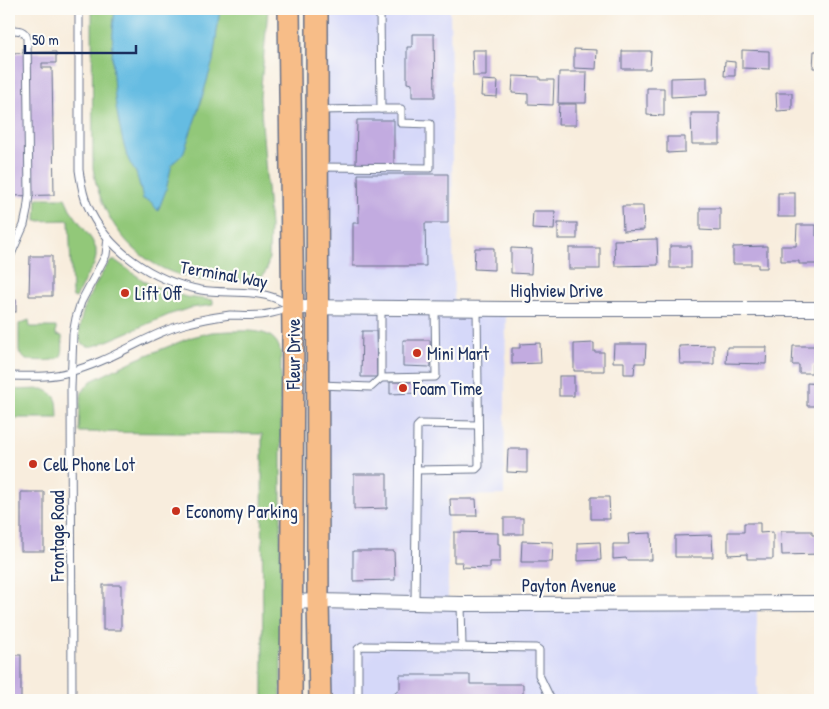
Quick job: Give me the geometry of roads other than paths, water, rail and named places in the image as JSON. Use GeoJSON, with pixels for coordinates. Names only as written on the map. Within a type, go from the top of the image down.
{"type":"FeatureCollection","features":[{"type":"Feature","properties":{"kind":"main road","name":"Fleur Drive"},"geometry":{"type":"LineString","coordinates":[[289,9],[293,307],[291,700]]}},
{"type":"Feature","properties":{"kind":"main road","name":"Fleur Drive"},"geometry":{"type":"LineString","coordinates":[[317,9],[318,601],[320,700]]}},
{"type":"Feature","properties":{"kind":"street","name":"Highview Drive"},"geometry":{"type":"LineString","coordinates":[[293,307],[820,309]]}},
{"type":"Feature","properties":{"kind":"street","name":"Payton Avenue"},"geometry":{"type":"LineString","coordinates":[[291,602],[461,604],[820,603]]}},
{"type":"Feature","properties":{"kind":"lane","name":"Terminal Way"},"geometry":{"type":"LineString","coordinates":[[79,9],[79,170],[82,190],[92,216],[118,249],[152,273],[177,284],[202,290],[256,294],[276,298],[293,307]]}},
{"type":"Feature","properties":{"kind":"lane"},"geometry":{"type":"LineString","coordinates":[[380,9],[381,109]]}},
{"type":"Feature","properties":{"kind":"lane"},"geometry":{"type":"LineString","coordinates":[[9,30],[21,30],[27,38],[29,195],[24,225],[9,259]]}},
{"type":"Feature","properties":{"kind":"lane"},"geometry":{"type":"LineString","coordinates":[[318,110],[400,109],[401,123],[430,124],[430,168],[318,167]]}},
{"type":"Feature","properties":{"kind":"lane"},"geometry":{"type":"LineString","coordinates":[[71,372],[76,318],[87,289],[106,255],[108,238]]}},
{"type":"Feature","properties":{"kind":"lane","name":"Terminal Way"},"geometry":{"type":"LineString","coordinates":[[9,376],[45,376],[71,372],[186,323],[230,315],[273,314],[293,307]]}},
{"type":"Feature","properties":{"kind":"lane"},"geometry":{"type":"LineString","coordinates":[[319,385],[371,387],[380,378],[382,308]]}},
{"type":"Feature","properties":{"kind":"lane"},"geometry":{"type":"LineString","coordinates":[[380,378],[435,378],[435,309]]}},
{"type":"Feature","properties":{"kind":"lane"},"geometry":{"type":"LineString","coordinates":[[417,470],[476,469],[479,466],[477,309]]}},
{"type":"Feature","properties":{"kind":"lane","name":"Frontage Road"},"geometry":{"type":"LineString","coordinates":[[71,372],[72,700]]}},
{"type":"Feature","properties":{"kind":"lane"},"geometry":{"type":"LineString","coordinates":[[415,603],[417,427],[420,424],[478,425]]}},
{"type":"Feature","properties":{"kind":"lane"},"geometry":{"type":"LineString","coordinates":[[461,604],[462,647]]}},
{"type":"Feature","properties":{"kind":"lane"},"geometry":{"type":"LineString","coordinates":[[358,700],[358,649],[362,646],[538,648],[538,675],[551,700]]}},
{"type":"Feature","properties":{"kind":"water"},"geometry":{"type":"Polygon","coordinates":[[[115,9],[220,9],[213,61],[197,114],[183,154],[172,164],[166,190],[158,211],[151,202],[143,199],[136,173],[128,158],[118,120],[112,64],[115,9]]]}},
{"type":"Feature","properties":{"kind":"place","name":"Lift Off"},"geometry":{"type":"Point","coordinates":[125,293]}},
{"type":"Feature","properties":{"kind":"place","name":"Mini Mart"},"geometry":{"type":"Point","coordinates":[417,353]}},
{"type":"Feature","properties":{"kind":"place","name":"Foam Time"},"geometry":{"type":"Point","coordinates":[403,388]}},
{"type":"Feature","properties":{"kind":"place","name":"Cell Phone Lot"},"geometry":{"type":"Point","coordinates":[33,464]}},
{"type":"Feature","properties":{"kind":"place","name":"Economy Parking"},"geometry":{"type":"Point","coordinates":[176,511]}}]}
